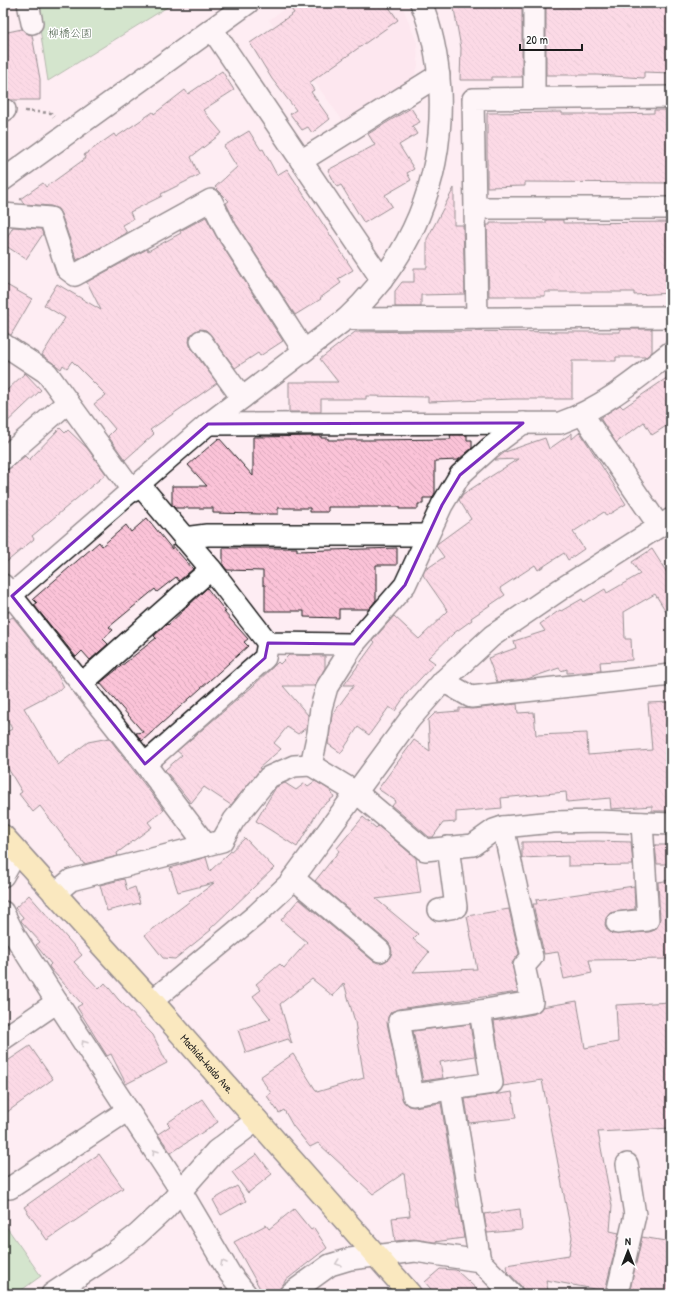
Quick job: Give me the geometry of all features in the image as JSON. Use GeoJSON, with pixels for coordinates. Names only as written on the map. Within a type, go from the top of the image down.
{"type":"FeatureCollection","features":[{"type":"Feature","properties":{"kind":"main road","name":"Machida-kaido Ave."},"geometry":{"type":"LineString","coordinates":[[10,843],[54,894],[152,1001],[410,1294]]}},
{"type":"Feature","properties":{"kind":"street"},"geometry":{"type":"LineString","coordinates":[[3,180],[248,3]]}},
{"type":"Feature","properties":{"kind":"street"},"geometry":{"type":"LineString","coordinates":[[206,845],[145,764],[6,594],[136,488],[208,424],[346,319],[382,280],[415,227],[426,200],[438,147],[441,109],[439,75],[433,38],[421,3]]}},
{"type":"Feature","properties":{"kind":"street"},"geometry":{"type":"LineString","coordinates":[[534,3],[534,98]]}},
{"type":"Feature","properties":{"kind":"street"},"geometry":{"type":"LineString","coordinates":[[212,29],[382,280]]}},
{"type":"Feature","properties":{"kind":"street"},"geometry":{"type":"LineString","coordinates":[[301,161],[439,75]]}},
{"type":"Feature","properties":{"kind":"street"},"geometry":{"type":"LineString","coordinates":[[477,318],[473,99],[671,97]]}},
{"type":"Feature","properties":{"kind":"street"},"geometry":{"type":"LineString","coordinates":[[3,214],[50,218],[67,269],[75,275],[211,200],[226,230],[304,351]]}},
{"type":"Feature","properties":{"kind":"street"},"geometry":{"type":"LineString","coordinates":[[475,208],[671,208]]}},
{"type":"Feature","properties":{"kind":"street"},"geometry":{"type":"LineString","coordinates":[[346,319],[671,317]]}},
{"type":"Feature","properties":{"kind":"street"},"geometry":{"type":"LineString","coordinates":[[201,341],[242,398]]}},
{"type":"Feature","properties":{"kind":"street"},"geometry":{"type":"LineString","coordinates":[[3,344],[47,373],[136,488],[184,538],[268,643],[265,658],[145,764]]}},
{"type":"Feature","properties":{"kind":"street"},"geometry":{"type":"LineString","coordinates":[[208,424],[560,423],[583,415],[638,379],[671,352]]}},
{"type":"Feature","properties":{"kind":"street"},"geometry":{"type":"LineString","coordinates":[[3,459],[68,402]]}},
{"type":"Feature","properties":{"kind":"street"},"geometry":{"type":"LineString","coordinates":[[152,1001],[257,914],[293,878],[410,719],[443,681],[492,636],[561,589],[665,523],[583,415]]}},
{"type":"Feature","properties":{"kind":"street"},"geometry":{"type":"LineString","coordinates":[[311,765],[318,733],[321,708],[327,687],[354,644],[405,585],[442,505],[460,475],[491,447],[523,423]]}},
{"type":"Feature","properties":{"kind":"street"},"geometry":{"type":"LineString","coordinates":[[184,538],[207,535],[428,535]]}},
{"type":"Feature","properties":{"kind":"street"},"geometry":{"type":"LineString","coordinates":[[81,684],[211,570]]}},
{"type":"Feature","properties":{"kind":"street"},"geometry":{"type":"LineString","coordinates":[[268,643],[354,644]]}},
{"type":"Feature","properties":{"kind":"street"},"geometry":{"type":"LineString","coordinates":[[443,681],[471,697],[671,674]]}},
{"type":"Feature","properties":{"kind":"street"},"geometry":{"type":"LineString","coordinates":[[54,894],[71,880],[222,841],[234,820],[269,777],[294,766],[311,765],[357,793],[425,850],[473,845],[494,830],[503,827],[576,821],[671,824]]}},
{"type":"Feature","properties":{"kind":"street"},"geometry":{"type":"LineString","coordinates":[[617,923],[648,920],[642,823]]}},
{"type":"Feature","properties":{"kind":"street"},"geometry":{"type":"LineString","coordinates":[[480,1011],[492,1083],[413,1095],[399,1021],[480,1011],[532,1002],[524,966],[532,957],[503,827]]}},
{"type":"Feature","properties":{"kind":"street"},"geometry":{"type":"LineString","coordinates":[[3,876],[10,843]]}},
{"type":"Feature","properties":{"kind":"street"},"geometry":{"type":"LineString","coordinates":[[439,910],[456,907],[448,847]]}},
{"type":"Feature","properties":{"kind":"street"},"geometry":{"type":"LineString","coordinates":[[293,878],[380,951]]}},
{"type":"Feature","properties":{"kind":"street"},"geometry":{"type":"LineString","coordinates":[[3,912],[15,936],[181,1191],[230,1274],[246,1294]]}},
{"type":"Feature","properties":{"kind":"street"},"geometry":{"type":"LineString","coordinates":[[3,1039],[57,1002]]}},
{"type":"Feature","properties":{"kind":"street"},"geometry":{"type":"LineString","coordinates":[[451,1089],[480,1261],[512,1294]]}},
{"type":"Feature","properties":{"kind":"street"},"geometry":{"type":"LineString","coordinates":[[10,1188],[128,1110]]}},
{"type":"Feature","properties":{"kind":"street"},"geometry":{"type":"LineString","coordinates":[[52,1294],[109,1256],[137,1235],[164,1210],[216,1151],[257,1120]]}},
{"type":"Feature","properties":{"kind":"street"},"geometry":{"type":"LineString","coordinates":[[617,1294],[635,1215],[627,1164]]}},
{"type":"Feature","properties":{"kind":"street"},"geometry":{"type":"LineString","coordinates":[[290,1294],[330,1265],[350,1259],[414,1251],[480,1261]]}},
{"type":"Feature","properties":{"kind":"path"},"geometry":{"type":"LineString","coordinates":[[4,110],[51,113],[66,134]]}},
{"type":"Feature","properties":{"kind":"highlighted area"},"geometry":{"type":"Polygon","coordinates":[[[523,423],[460,475],[442,505],[405,585],[354,644],[268,643],[265,658],[145,764],[12,596],[208,424],[523,423]]]}},
{"type":"Feature","properties":{"kind":"shaded area"},"geometry":{"type":"Polygon","coordinates":[[[292,3],[401,3],[417,43],[418,66],[413,80],[343,121],[269,20],[292,3]]]}},
{"type":"Feature","properties":{"kind":"green space","name":"柳橋公園"},"geometry":{"type":"Polygon","coordinates":[[[36,3],[168,3],[169,6],[48,81],[36,3]]]}},
{"type":"Feature","properties":{"kind":"green space"},"geometry":{"type":"Polygon","coordinates":[[[3,1222],[41,1276],[16,1294],[3,1294],[3,1222]]]}},
{"type":"Feature","properties":{"kind":"building"},"geometry":{"type":"Polygon","coordinates":[[[300,3],[386,3],[398,20],[309,83],[314,90],[311,92],[330,119],[312,133],[308,127],[302,130],[290,114],[296,110],[272,79],[250,43],[294,13],[291,9],[300,3]]]}},
{"type":"Feature","properties":{"kind":"building"},"geometry":{"type":"Polygon","coordinates":[[[453,3],[522,3],[522,77],[492,77],[492,80],[460,80],[461,48],[453,3]]]}},
{"type":"Feature","properties":{"kind":"building"},"geometry":{"type":"Polygon","coordinates":[[[546,3],[671,4],[671,73],[644,72],[644,78],[597,75],[546,75],[546,3]]]}},
{"type":"Feature","properties":{"kind":"building"},"geometry":{"type":"Polygon","coordinates":[[[22,29],[28,34],[32,35],[40,79],[40,100],[12,100],[3,98],[3,33],[22,29]]]}},
{"type":"Feature","properties":{"kind":"building"},"geometry":{"type":"Polygon","coordinates":[[[222,71],[234,90],[203,110],[222,133],[191,157],[199,175],[161,194],[162,196],[130,212],[133,219],[122,225],[127,233],[77,260],[58,209],[51,206],[24,204],[20,199],[43,183],[46,187],[86,158],[84,155],[114,134],[116,137],[153,112],[154,114],[185,90],[188,94],[222,71]]]}},
{"type":"Feature","properties":{"kind":"building"},"geometry":{"type":"Polygon","coordinates":[[[411,108],[420,122],[412,126],[417,134],[399,145],[414,169],[407,173],[411,180],[385,195],[392,206],[364,223],[341,185],[337,187],[328,170],[375,145],[368,134],[411,108]]]}},
{"type":"Feature","properties":{"kind":"building"},"geometry":{"type":"Polygon","coordinates":[[[654,110],[671,110],[671,183],[525,182],[525,186],[487,187],[487,113],[562,112],[562,114],[616,114],[654,113],[654,110]]]}},
{"type":"Feature","properties":{"kind":"building"},"geometry":{"type":"Polygon","coordinates":[[[249,131],[261,150],[263,149],[277,175],[287,169],[353,270],[338,279],[341,283],[320,298],[321,299],[295,315],[236,224],[226,203],[229,201],[215,187],[237,167],[224,146],[249,131]]]}},
{"type":"Feature","properties":{"kind":"building"},"geometry":{"type":"Polygon","coordinates":[[[454,188],[454,225],[463,225],[465,294],[421,295],[421,307],[395,307],[395,291],[402,282],[414,282],[414,268],[427,268],[427,239],[454,188]]]}},
{"type":"Feature","properties":{"kind":"building"},"geometry":{"type":"Polygon","coordinates":[[[206,217],[216,236],[283,341],[260,356],[258,353],[235,368],[206,330],[200,329],[194,332],[190,336],[189,342],[191,348],[217,383],[150,430],[154,434],[125,460],[108,436],[115,429],[94,404],[106,395],[72,361],[67,368],[63,365],[61,369],[42,355],[65,318],[44,305],[57,284],[101,310],[87,282],[147,249],[148,251],[181,233],[180,231],[206,217]]]}},
{"type":"Feature","properties":{"kind":"building"},"geometry":{"type":"Polygon","coordinates":[[[546,220],[563,220],[563,223],[671,222],[671,293],[634,295],[634,292],[545,292],[545,296],[489,296],[487,225],[490,225],[490,223],[546,223],[546,220]]]}},
{"type":"Feature","properties":{"kind":"building"},"geometry":{"type":"Polygon","coordinates":[[[13,227],[41,229],[43,234],[26,259],[3,244],[13,227]]]}},
{"type":"Feature","properties":{"kind":"building"},"geometry":{"type":"Polygon","coordinates":[[[3,283],[32,299],[11,335],[3,332],[3,283]]]}},
{"type":"Feature","properties":{"kind":"building"},"geometry":{"type":"Polygon","coordinates":[[[620,329],[652,329],[652,352],[646,357],[616,357],[616,361],[572,361],[572,399],[514,399],[428,402],[428,397],[366,396],[366,399],[321,399],[321,412],[289,412],[289,382],[338,382],[320,359],[355,332],[620,332],[620,329]]]}},
{"type":"Feature","properties":{"kind":"building"},"geometry":{"type":"Polygon","coordinates":[[[25,373],[41,390],[3,426],[3,394],[25,373]]]}},
{"type":"Feature","properties":{"kind":"building"},"geometry":{"type":"Polygon","coordinates":[[[671,375],[671,423],[652,435],[644,422],[616,443],[600,418],[620,405],[623,408],[671,375]]]}},
{"type":"Feature","properties":{"kind":"building"},"geometry":{"type":"Polygon","coordinates":[[[60,428],[65,433],[68,430],[87,448],[106,474],[32,536],[34,539],[3,565],[3,474],[25,456],[29,460],[60,428]]]}},
{"type":"Feature","properties":{"kind":"building"},"geometry":{"type":"Polygon","coordinates":[[[580,432],[626,504],[606,516],[604,512],[573,532],[584,549],[568,560],[564,553],[538,570],[535,565],[500,588],[505,595],[471,618],[472,620],[454,633],[428,658],[435,663],[407,693],[395,711],[389,707],[369,735],[358,727],[341,753],[328,744],[332,715],[354,685],[344,685],[375,642],[373,640],[394,616],[419,639],[448,611],[423,575],[425,570],[444,557],[436,546],[438,543],[471,519],[459,500],[463,494],[518,459],[495,460],[505,452],[545,438],[549,449],[572,433],[572,439],[580,432]]]}},
{"type":"Feature","properties":{"kind":"building"},"geometry":{"type":"Polygon","coordinates":[[[450,435],[467,435],[467,440],[472,440],[472,448],[458,460],[435,461],[435,493],[432,498],[423,498],[423,504],[418,504],[418,509],[399,509],[399,507],[328,507],[328,512],[310,512],[310,508],[278,508],[278,514],[261,514],[213,513],[213,508],[175,508],[172,505],[172,486],[207,486],[188,465],[219,438],[253,476],[253,437],[321,436],[321,438],[328,438],[328,440],[370,440],[451,439],[450,435]]]}},
{"type":"Feature","properties":{"kind":"building"},"geometry":{"type":"Polygon","coordinates":[[[147,518],[172,549],[172,545],[193,569],[179,581],[176,577],[157,592],[155,589],[109,627],[113,630],[103,639],[108,644],[90,660],[82,651],[76,657],[34,605],[37,603],[33,599],[99,542],[102,546],[126,525],[131,532],[147,518]]]}},
{"type":"Feature","properties":{"kind":"building"},"geometry":{"type":"Polygon","coordinates":[[[223,548],[297,548],[297,551],[397,548],[397,565],[376,565],[376,600],[369,609],[339,609],[339,618],[304,617],[304,611],[265,611],[265,585],[263,585],[263,571],[227,570],[223,565],[223,548]]]}},
{"type":"Feature","properties":{"kind":"building"},"geometry":{"type":"Polygon","coordinates":[[[652,549],[671,579],[671,619],[655,594],[624,612],[625,639],[631,639],[632,660],[600,662],[601,671],[567,673],[567,669],[561,671],[559,668],[527,679],[497,682],[488,658],[516,648],[514,641],[545,631],[540,624],[560,610],[561,611],[582,599],[584,602],[605,589],[607,593],[640,574],[632,562],[652,549]]]}},
{"type":"Feature","properties":{"kind":"building"},"geometry":{"type":"Polygon","coordinates":[[[207,588],[226,612],[224,612],[248,639],[244,642],[248,646],[142,741],[136,733],[143,732],[100,683],[156,638],[154,636],[167,624],[168,625],[207,588]]]}},
{"type":"Feature","properties":{"kind":"building"},"geometry":{"type":"Polygon","coordinates":[[[13,617],[55,670],[64,687],[24,708],[58,765],[88,742],[109,738],[164,810],[148,822],[152,827],[117,853],[118,856],[84,864],[40,806],[33,812],[19,794],[22,792],[3,760],[3,734],[12,729],[3,711],[3,622],[13,617]]]}},
{"type":"Feature","properties":{"kind":"building"},"geometry":{"type":"Polygon","coordinates":[[[289,655],[325,656],[325,668],[315,686],[283,686],[308,715],[307,727],[298,734],[287,727],[274,743],[281,749],[259,768],[261,769],[231,805],[204,787],[191,803],[165,770],[182,755],[177,751],[252,687],[278,662],[280,664],[289,655]]]}},
{"type":"Feature","properties":{"kind":"building"},"geometry":{"type":"Polygon","coordinates":[[[671,702],[671,774],[667,775],[670,811],[652,811],[652,806],[611,809],[610,798],[567,802],[566,792],[501,798],[502,808],[456,812],[456,822],[443,823],[433,837],[429,837],[392,806],[396,801],[378,789],[414,740],[430,751],[428,720],[435,713],[459,711],[459,708],[472,709],[517,704],[518,713],[534,712],[536,735],[587,733],[588,755],[652,750],[648,703],[671,702]]]}},
{"type":"Feature","properties":{"kind":"building"},"geometry":{"type":"Polygon","coordinates":[[[315,781],[330,790],[334,797],[320,808],[297,847],[256,821],[276,787],[285,783],[296,790],[305,783],[308,786],[315,781]]]}},
{"type":"Feature","properties":{"kind":"building"},"geometry":{"type":"Polygon","coordinates":[[[363,817],[376,828],[378,826],[416,858],[421,893],[376,899],[418,934],[413,939],[429,952],[413,972],[477,969],[467,916],[509,909],[519,954],[512,963],[518,992],[398,1009],[391,1012],[387,1023],[404,1102],[408,1106],[414,1107],[441,1103],[457,1207],[459,1207],[464,1238],[434,1242],[414,1239],[395,1241],[392,1218],[410,1216],[404,1173],[373,1194],[318,1143],[310,1147],[293,1126],[284,1110],[279,1113],[267,1096],[271,1093],[260,1077],[293,1054],[317,1092],[364,1078],[355,1022],[344,983],[333,996],[312,979],[280,1004],[292,1044],[288,1039],[246,1053],[238,1030],[271,1019],[253,996],[261,990],[256,984],[280,964],[284,968],[307,942],[281,920],[299,899],[372,960],[378,963],[384,962],[392,953],[388,942],[315,881],[339,851],[337,848],[363,817]]]}},
{"type":"Feature","properties":{"kind":"building"},"geometry":{"type":"Polygon","coordinates":[[[245,838],[274,868],[210,929],[211,930],[175,959],[163,958],[145,935],[214,883],[178,892],[170,868],[206,857],[210,871],[245,838]]]}},
{"type":"Feature","properties":{"kind":"building"},"geometry":{"type":"Polygon","coordinates":[[[522,842],[631,842],[633,865],[568,866],[568,856],[522,858],[522,842]]]}},
{"type":"Feature","properties":{"kind":"building"},"geometry":{"type":"Polygon","coordinates":[[[655,845],[671,845],[671,864],[657,864],[655,845]]]}},
{"type":"Feature","properties":{"kind":"building"},"geometry":{"type":"Polygon","coordinates":[[[124,879],[127,890],[135,887],[140,903],[107,911],[100,885],[124,879]]]}},
{"type":"Feature","properties":{"kind":"building"},"geometry":{"type":"Polygon","coordinates":[[[671,880],[671,959],[589,960],[592,973],[564,979],[558,952],[544,954],[533,904],[537,904],[536,900],[634,886],[635,909],[610,913],[606,918],[605,925],[612,934],[649,932],[655,930],[660,920],[658,882],[671,880]]]}},
{"type":"Feature","properties":{"kind":"building"},"geometry":{"type":"Polygon","coordinates":[[[29,895],[82,955],[74,962],[99,989],[105,983],[118,999],[153,1035],[167,1063],[126,1084],[111,1054],[107,1056],[77,1007],[82,1004],[50,968],[49,966],[51,964],[36,945],[40,942],[21,921],[23,917],[15,908],[29,895]]]}},
{"type":"Feature","properties":{"kind":"building"},"geometry":{"type":"Polygon","coordinates":[[[577,1001],[585,1048],[618,1042],[616,1005],[671,1002],[671,1128],[598,1132],[612,1206],[610,1231],[619,1233],[605,1291],[546,1280],[548,1290],[524,1293],[521,1286],[507,1271],[506,1265],[569,1255],[572,1237],[542,1080],[503,1086],[494,1021],[534,1014],[542,1007],[577,1001]]]}},
{"type":"Feature","properties":{"kind":"building"},"geometry":{"type":"Polygon","coordinates":[[[470,1024],[475,1056],[440,1062],[443,1078],[423,1081],[413,1031],[470,1024]]]}},
{"type":"Feature","properties":{"kind":"building"},"geometry":{"type":"Polygon","coordinates":[[[30,1046],[53,1079],[3,1115],[3,1064],[30,1046]]]}},
{"type":"Feature","properties":{"kind":"building"},"geometry":{"type":"Polygon","coordinates":[[[512,1092],[516,1118],[469,1123],[465,1099],[512,1092]]]}},
{"type":"Feature","properties":{"kind":"building"},"geometry":{"type":"Polygon","coordinates":[[[202,1099],[218,1122],[171,1153],[158,1134],[170,1126],[167,1123],[202,1099]]]}},
{"type":"Feature","properties":{"kind":"building"},"geometry":{"type":"Polygon","coordinates":[[[99,1154],[123,1188],[47,1240],[24,1207],[99,1154]]]}},
{"type":"Feature","properties":{"kind":"building"},"geometry":{"type":"Polygon","coordinates":[[[257,1154],[272,1174],[248,1193],[232,1172],[257,1154]]]}},
{"type":"Feature","properties":{"kind":"building"},"geometry":{"type":"Polygon","coordinates":[[[237,1186],[246,1201],[221,1215],[213,1200],[237,1186]]]}},
{"type":"Feature","properties":{"kind":"building"},"geometry":{"type":"Polygon","coordinates":[[[294,1209],[311,1230],[314,1228],[327,1248],[285,1281],[278,1294],[263,1294],[234,1242],[266,1225],[269,1229],[294,1209]]]}},
{"type":"Feature","properties":{"kind":"building"},"geometry":{"type":"Polygon","coordinates":[[[520,1209],[522,1230],[487,1233],[484,1214],[520,1209]]]}},
{"type":"Feature","properties":{"kind":"building"},"geometry":{"type":"Polygon","coordinates":[[[642,1237],[671,1242],[671,1294],[629,1294],[642,1237]]]}},
{"type":"Feature","properties":{"kind":"building"},"geometry":{"type":"Polygon","coordinates":[[[440,1269],[456,1270],[482,1294],[435,1294],[425,1282],[440,1269]]]}}]}
